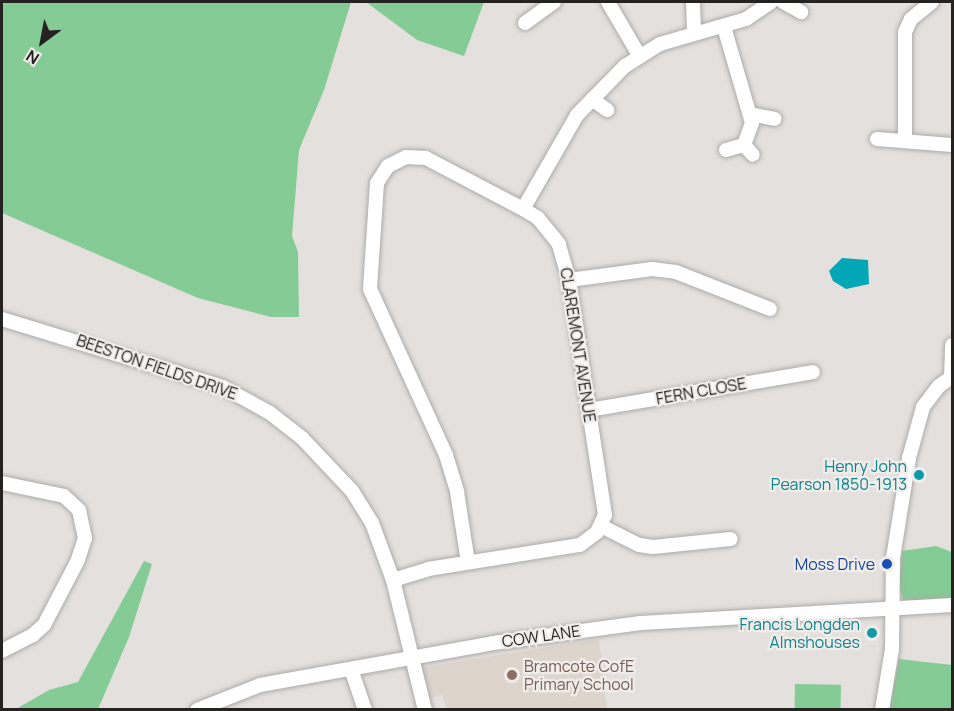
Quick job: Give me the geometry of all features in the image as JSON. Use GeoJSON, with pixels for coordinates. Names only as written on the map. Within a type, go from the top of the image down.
{"type":"FeatureCollection","features":[{"type":"Feature","properties":{"kind":"street"},"geometry":{"type":"LineString","coordinates":[[608,2],[639,55]]}},
{"type":"Feature","properties":{"kind":"street"},"geometry":{"type":"LineString","coordinates":[[693,2],[694,33]]}},
{"type":"Feature","properties":{"kind":"street"},"geometry":{"type":"LineString","coordinates":[[523,209],[571,124],[592,99],[639,55],[694,33],[724,27],[755,15],[771,2]]}},
{"type":"Feature","properties":{"kind":"street"},"geometry":{"type":"LineString","coordinates":[[783,2],[801,12]]}},
{"type":"Feature","properties":{"kind":"street"},"geometry":{"type":"LineString","coordinates":[[905,141],[905,32],[911,19],[932,2]]}},
{"type":"Feature","properties":{"kind":"street"},"geometry":{"type":"LineString","coordinates":[[525,23],[546,3]]}},
{"type":"Feature","properties":{"kind":"street"},"geometry":{"type":"LineString","coordinates":[[724,27],[752,123],[749,150],[726,150]]}},
{"type":"Feature","properties":{"kind":"street"},"geometry":{"type":"LineString","coordinates":[[592,99],[607,110]]}},
{"type":"Feature","properties":{"kind":"street"},"geometry":{"type":"LineString","coordinates":[[750,114],[775,119]]}},
{"type":"Feature","properties":{"kind":"street"},"geometry":{"type":"LineString","coordinates":[[877,138],[952,145]]}},
{"type":"Feature","properties":{"kind":"street","name":"CLAREMONT AVENUE"},"geometry":{"type":"LineString","coordinates":[[468,562],[457,492],[446,455],[370,289],[377,183],[388,166],[415,156],[436,163],[538,218],[555,237],[563,252],[604,503],[601,526]]}},
{"type":"Feature","properties":{"kind":"street"},"geometry":{"type":"LineString","coordinates":[[569,280],[652,269],[676,272],[770,309]]}},
{"type":"Feature","properties":{"kind":"street","name":"BEESTON FIELDS DRIVE"},"geometry":{"type":"LineString","coordinates":[[2,319],[223,387],[270,413],[315,450],[352,491],[372,523],[393,580],[425,710]]}},
{"type":"Feature","properties":{"kind":"street"},"geometry":{"type":"LineString","coordinates":[[882,710],[890,668],[893,558],[912,441],[930,395],[952,378],[952,345]]}},
{"type":"Feature","properties":{"kind":"street","name":"FERN CLOSE"},"geometry":{"type":"LineString","coordinates":[[589,410],[813,372]]}},
{"type":"Feature","properties":{"kind":"street"},"geometry":{"type":"LineString","coordinates":[[2,483],[64,496],[79,510],[85,538],[78,560],[44,625],[33,635],[2,651]]}},
{"type":"Feature","properties":{"kind":"street"},"geometry":{"type":"LineString","coordinates":[[393,580],[468,562],[580,545],[601,526],[639,545],[653,547],[730,539]]}},
{"type":"Feature","properties":{"kind":"street"},"geometry":{"type":"LineString","coordinates":[[892,607],[952,604]]}},
{"type":"Feature","properties":{"kind":"street","name":"COW LANE"},"geometry":{"type":"LineString","coordinates":[[197,710],[260,685],[411,658],[637,624],[892,607]]}},
{"type":"Feature","properties":{"kind":"street"},"geometry":{"type":"LineString","coordinates":[[351,669],[365,710]]}},
{"type":"Feature","properties":{"kind":"shaded area","name":"Bramcote CofE Primary School"},"geometry":{"type":"Polygon","coordinates":[[[599,639],[607,709],[447,709],[442,695],[426,699],[419,668],[599,639]]]}},
{"type":"Feature","properties":{"kind":"green space"},"geometry":{"type":"Polygon","coordinates":[[[2,2],[351,2],[324,90],[299,150],[292,236],[298,252],[299,317],[271,317],[198,298],[2,213],[2,2]]]}},
{"type":"Feature","properties":{"kind":"green space"},"geometry":{"type":"Polygon","coordinates":[[[366,2],[484,2],[464,56],[417,40],[366,2]]]}},
{"type":"Feature","properties":{"kind":"green space"},"geometry":{"type":"Polygon","coordinates":[[[936,546],[952,552],[952,600],[903,600],[899,587],[902,551],[936,546]]]}},
{"type":"Feature","properties":{"kind":"green space"},"geometry":{"type":"Polygon","coordinates":[[[144,561],[152,564],[129,637],[98,709],[16,709],[49,690],[78,682],[144,561]]]}},
{"type":"Feature","properties":{"kind":"green space"},"geometry":{"type":"Polygon","coordinates":[[[899,659],[952,665],[952,709],[889,709],[899,659]]]}},
{"type":"Feature","properties":{"kind":"green space"},"geometry":{"type":"Polygon","coordinates":[[[795,684],[841,685],[841,710],[795,709],[795,684]]]}},
{"type":"Feature","properties":{"kind":"water"},"geometry":{"type":"Polygon","coordinates":[[[842,258],[868,260],[869,284],[846,289],[833,281],[829,271],[842,258]]]}},
{"type":"Feature","properties":{"kind":"place","name":"Henry John Pearson 1850-1913"},"geometry":{"type":"Point","coordinates":[919,475]}},
{"type":"Feature","properties":{"kind":"place","name":"Moss Drive"},"geometry":{"type":"Point","coordinates":[887,564]}},
{"type":"Feature","properties":{"kind":"place","name":"Francis Longden Almshouses"},"geometry":{"type":"Point","coordinates":[872,633]}},
{"type":"Feature","properties":{"kind":"place","name":"Bramcote CofE Primary School"},"geometry":{"type":"Point","coordinates":[512,675]}}]}
